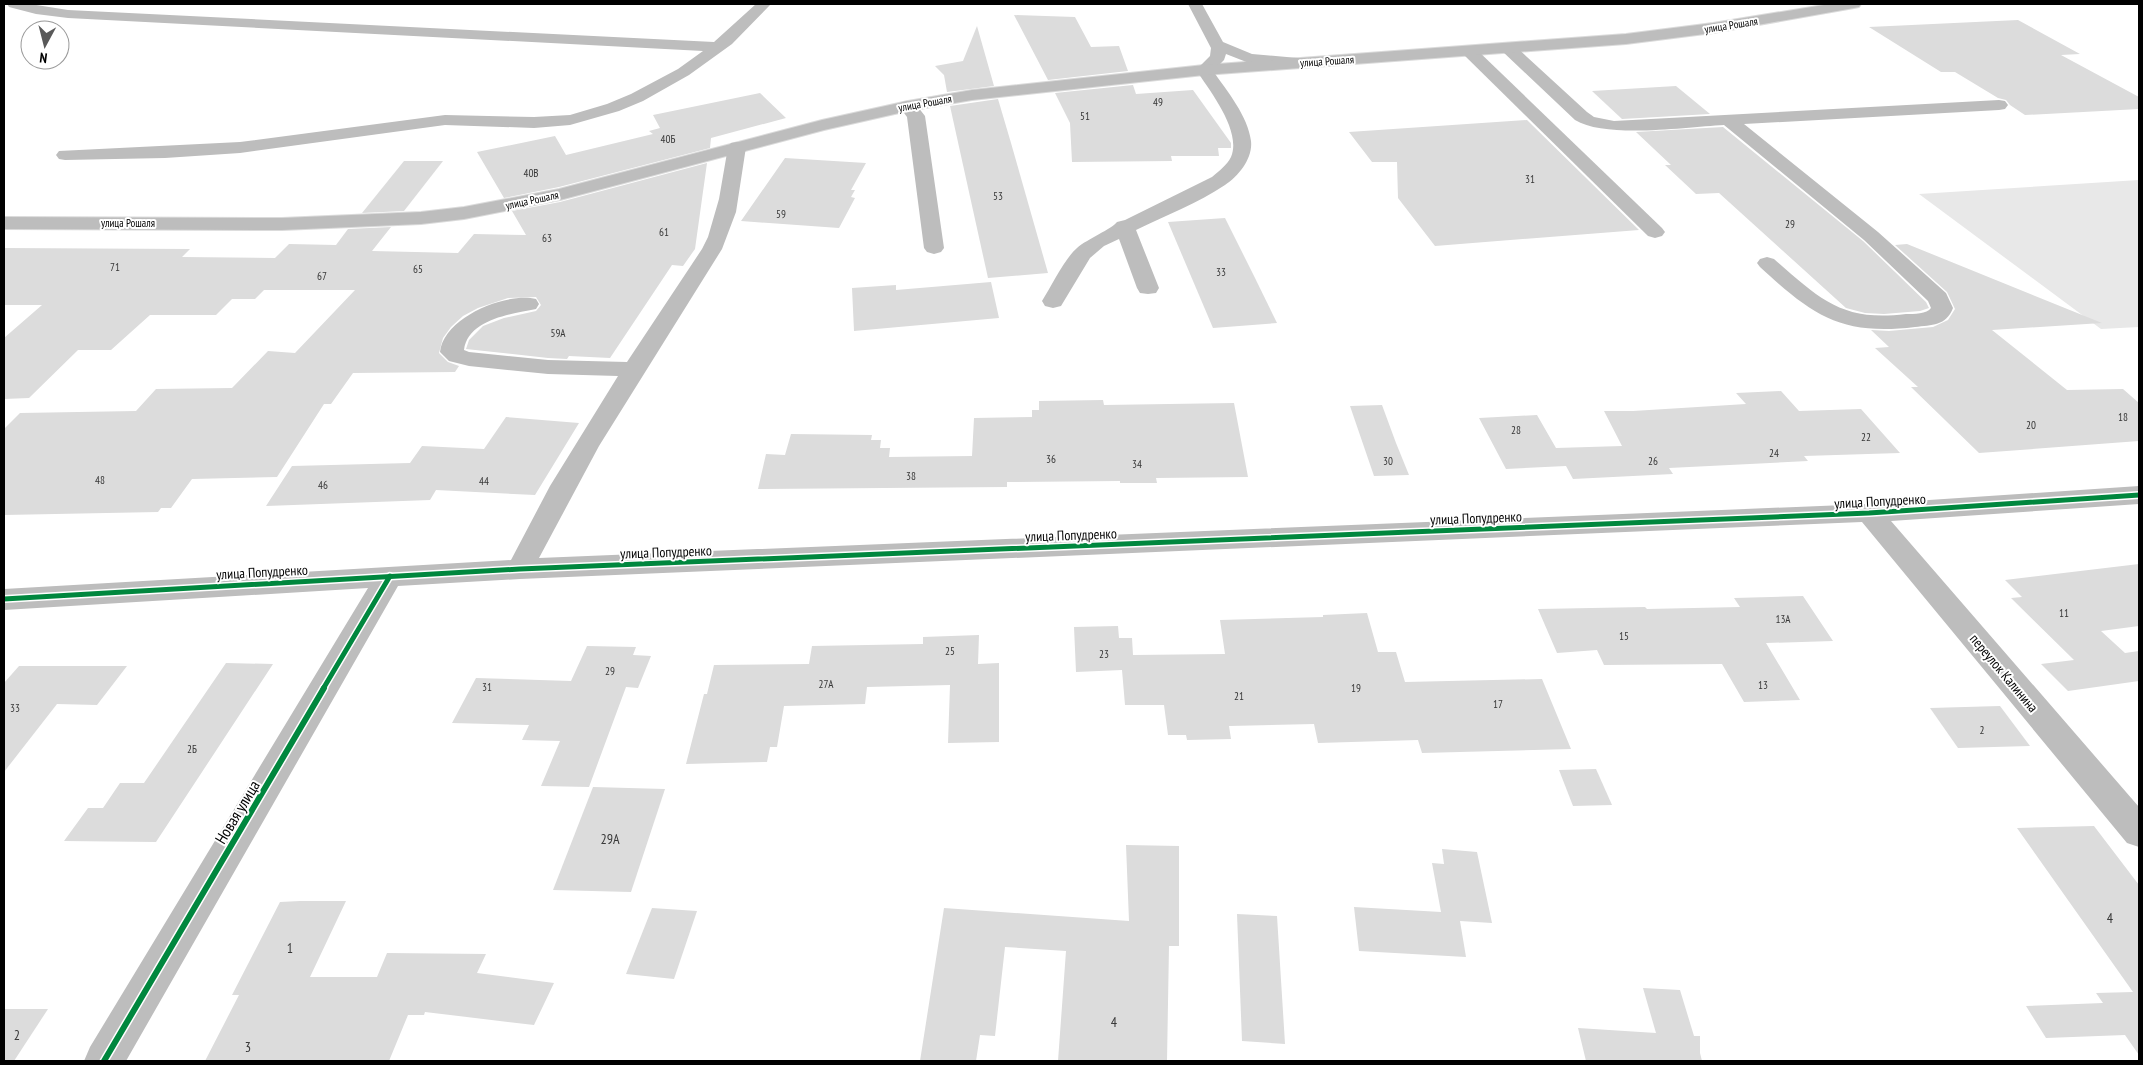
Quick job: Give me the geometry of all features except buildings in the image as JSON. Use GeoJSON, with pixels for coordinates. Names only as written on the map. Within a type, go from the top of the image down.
{"type":"FeatureCollection","features":[{"type":"Feature","properties":{"kind":"street"},"geometry":{"type":"LineString","coordinates":[[14,4],[36,10],[68,14],[718,47]]}},
{"type":"Feature","properties":{"kind":"street"},"geometry":{"type":"LineString","coordinates":[[65,155],[208,151],[267,145],[447,120],[541,123],[574,120],[614,107],[661,85],[718,47],[746,24],[764,4]]}},
{"type":"Feature","properties":{"kind":"street"},"geometry":{"type":"LineString","coordinates":[[1053,301],[1082,254],[1097,242],[1124,226],[1219,181],[1232,168],[1241,153],[1243,144],[1240,130],[1220,92],[1204,70],[1218,57],[1218,45],[1195,4]]}},
{"type":"Feature","properties":{"kind":"street","name":"улица Рошаля"},"geometry":{"type":"LineString","coordinates":[[4,222],[282,224],[421,218],[473,211],[560,194],[737,147],[908,106],[1024,88],[1204,70],[1508,48],[1669,34],[1854,4]]}},
{"type":"Feature","properties":{"kind":"street"},"geometry":{"type":"LineString","coordinates":[[1218,45],[1249,58],[1298,64]]}},
{"type":"Feature","properties":{"kind":"street"},"geometry":{"type":"LineString","coordinates":[[1508,48],[1581,116],[1601,124],[1628,126],[2000,105]]}},
{"type":"Feature","properties":{"kind":"street"},"geometry":{"type":"LineString","coordinates":[[1469,51],[1655,232]]}},
{"type":"Feature","properties":{"kind":"street"},"geometry":{"type":"LineString","coordinates":[[908,106],[916,116],[934,248]]}},
{"type":"Feature","properties":{"kind":"street"},"geometry":{"type":"LineString","coordinates":[[1729,121],[1871,236],[1938,298],[1942,308],[1939,315],[1931,318],[1860,322],[1843,317],[1810,300],[1767,263]]}},
{"type":"Feature","properties":{"kind":"street"},"geometry":{"type":"LineString","coordinates":[[520,569],[544,519],[571,471],[634,369],[712,249],[725,218],[737,147]]}},
{"type":"Feature","properties":{"kind":"street"},"geometry":{"type":"LineString","coordinates":[[1124,226],[1148,288]]}},
{"type":"Feature","properties":{"kind":"street"},"geometry":{"type":"LineString","coordinates":[[528,304],[499,309],[474,319],[455,340],[452,352],[457,356],[468,359],[548,367],[634,369]]}},
{"type":"Feature","properties":{"kind":"street","name":"улица Попудренко"},"geometry":{"type":"LineString","coordinates":[[4,599],[520,569],[1869,513],[2139,495]]}},
{"type":"Feature","properties":{"kind":"street","name":"переулок Калинина"},"geometry":{"type":"LineString","coordinates":[[1869,513],[2139,832]]}},
{"type":"Feature","properties":{"kind":"street","name":"Новая улица"},"geometry":{"type":"LineString","coordinates":[[104,1061],[390,576]]}},
{"type":"Feature","properties":{"kind":"shaded area"},"geometry":{"type":"Polygon","coordinates":[[[2139,180],[2139,327],[2101,329],[1919,194],[2139,180]]]}},
{"type":"Feature","properties":{"kind":"cycle path"},"geometry":{"type":"LineString","coordinates":[[4,599],[520,569],[1869,513],[2139,495]]}},
{"type":"Feature","properties":{"kind":"cycle path"},"geometry":{"type":"LineString","coordinates":[[104,1061],[390,576]]}}]}
